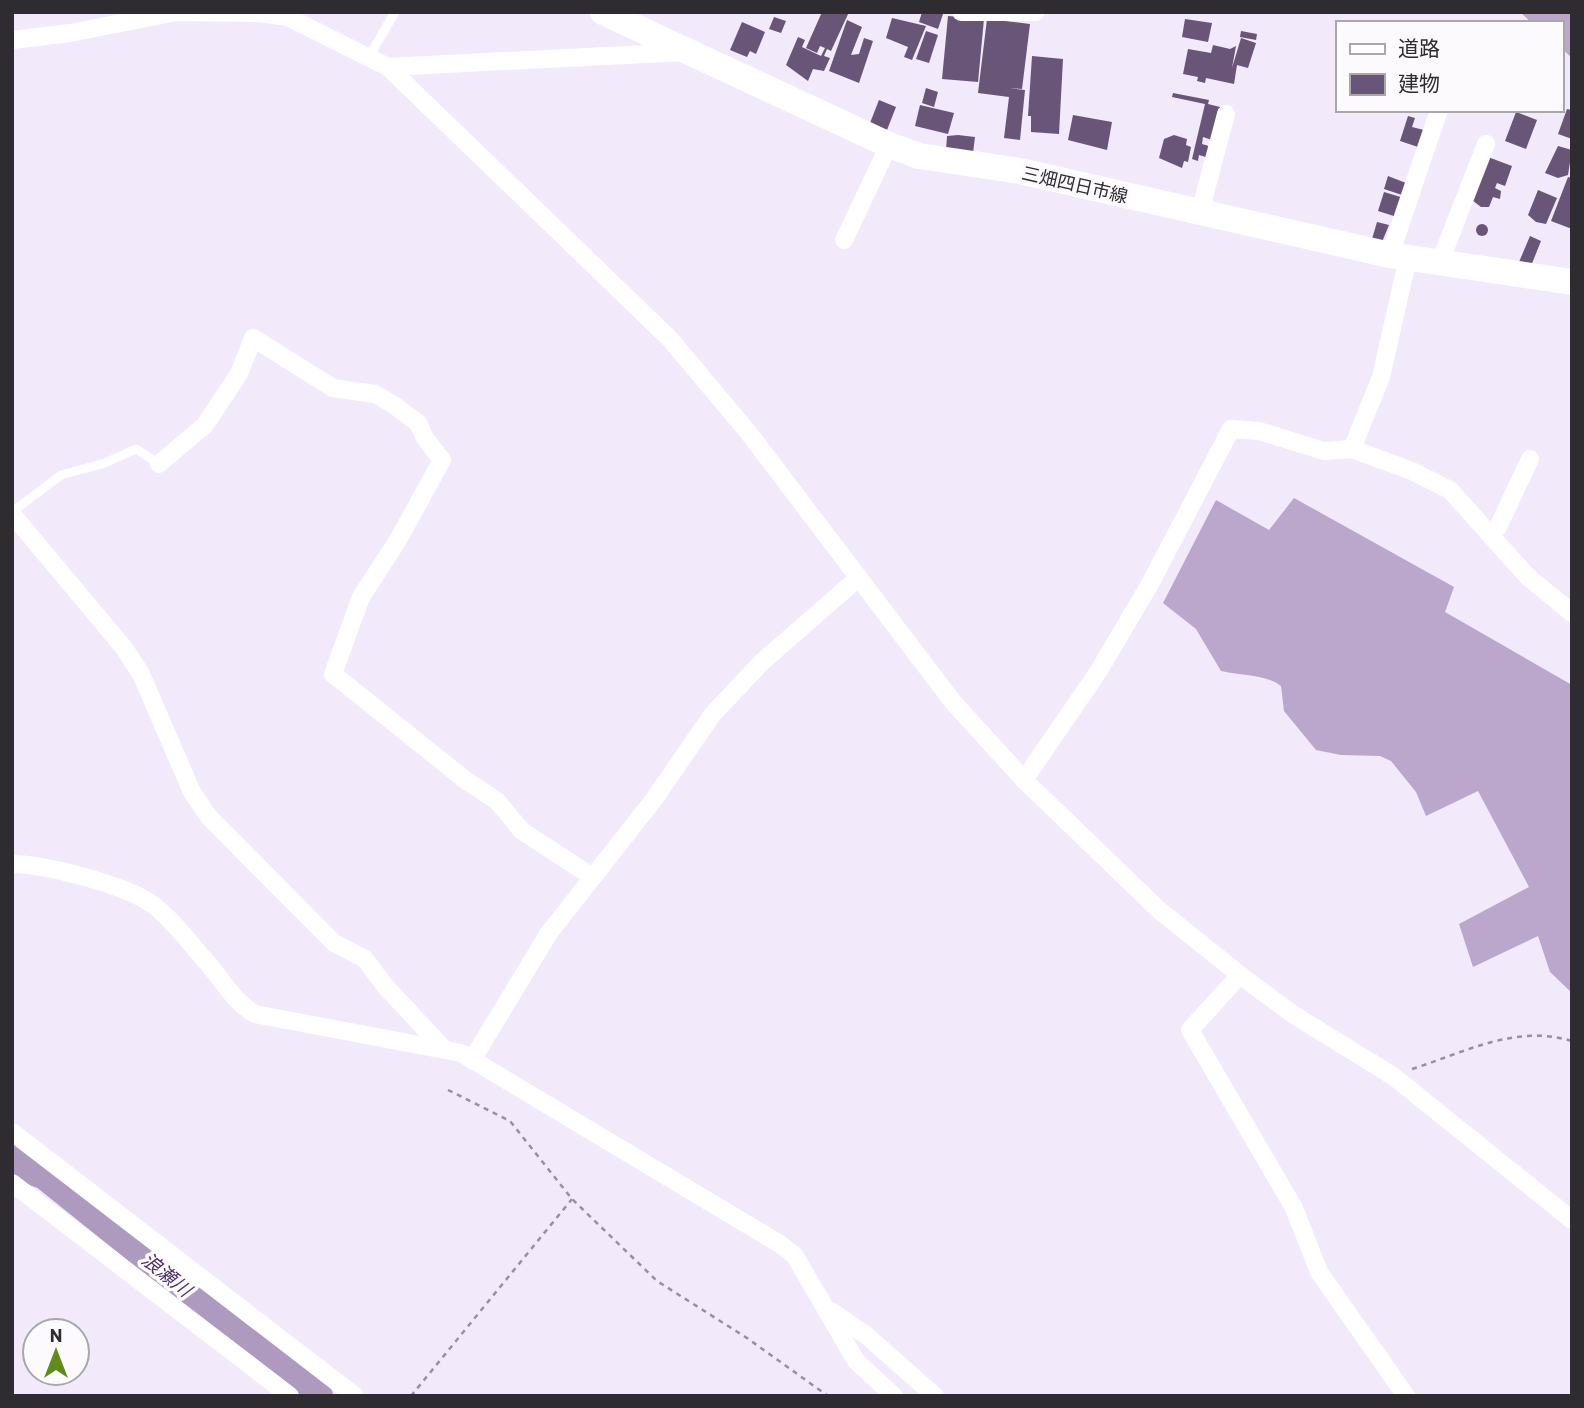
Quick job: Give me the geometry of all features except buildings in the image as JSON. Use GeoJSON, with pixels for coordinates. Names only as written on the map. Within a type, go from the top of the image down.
{"type":"FeatureCollection","features":[{"type":"Feature","properties":{"kind":"main road","name":"三畑四日市線"},"geometry":{"type":"LineString","coordinates":[[603,12],[888,145],[919,156],[1020,171],[1399,256],[1572,282]]}},
{"type":"Feature","properties":{"kind":"street"},"geometry":{"type":"LineString","coordinates":[[961,12],[1036,12]]}},
{"type":"Feature","properties":{"kind":"street"},"geometry":{"type":"LineString","coordinates":[[12,40],[70,33],[155,13],[289,15],[388,67],[670,339],[748,432],[953,702],[1024,780],[1159,910],[1294,1015],[1393,1076],[1572,1220]]}},
{"type":"Feature","properties":{"kind":"street"},"geometry":{"type":"LineString","coordinates":[[388,67],[685,52]]}},
{"type":"Feature","properties":{"kind":"street"},"geometry":{"type":"LineString","coordinates":[[1352,449],[1381,377],[1399,256],[1438,112]]}},
{"type":"Feature","properties":{"kind":"street"},"geometry":{"type":"LineString","coordinates":[[1200,212],[1226,114]]}},
{"type":"Feature","properties":{"kind":"street"},"geometry":{"type":"LineString","coordinates":[[1440,262],[1486,144]]}},
{"type":"Feature","properties":{"kind":"street"},"geometry":{"type":"LineString","coordinates":[[844,240],[888,145]]}},
{"type":"Feature","properties":{"kind":"street"},"geometry":{"type":"LineString","coordinates":[[159,464],[205,425],[233,385],[253,338],[332,388],[375,394],[418,423],[425,438],[442,460],[398,540],[361,597],[332,674],[464,779],[496,801],[522,831],[591,876]]}},
{"type":"Feature","properties":{"kind":"street"},"geometry":{"type":"LineString","coordinates":[[1024,780],[1098,672],[1231,429],[1259,431],[1324,451],[1352,449],[1412,471],[1450,490],[1528,577],[1572,612]]}},
{"type":"Feature","properties":{"kind":"street"},"geometry":{"type":"LineString","coordinates":[[1491,535],[1498,527],[1530,459]]}},
{"type":"Feature","properties":{"kind":"street"},"geometry":{"type":"LineString","coordinates":[[12,513],[124,648],[141,674],[192,792],[209,817],[334,943],[365,959],[385,986],[443,1048]]}},
{"type":"Feature","properties":{"kind":"street"},"geometry":{"type":"LineString","coordinates":[[472,1060],[549,933],[591,876],[655,799],[692,742],[727,698],[762,662],[857,579]]}},
{"type":"Feature","properties":{"kind":"street"},"geometry":{"type":"LineString","coordinates":[[12,864],[49,867],[129,892],[150,903],[203,957],[242,1007],[255,1014],[443,1048],[472,1060],[780,1244],[794,1256],[856,1361],[894,1396]]}},
{"type":"Feature","properties":{"kind":"street"},"geometry":{"type":"LineString","coordinates":[[1240,975],[1190,1030],[1294,1208],[1319,1272],[1406,1396]]}},
{"type":"Feature","properties":{"kind":"street"},"geometry":{"type":"LineString","coordinates":[[12,1132],[355,1396]]}},
{"type":"Feature","properties":{"kind":"street"},"geometry":{"type":"LineString","coordinates":[[12,1184],[290,1396]]}},
{"type":"Feature","properties":{"kind":"street"},"geometry":{"type":"LineString","coordinates":[[828,1310],[867,1336],[935,1396]]}},
{"type":"Feature","properties":{"kind":"lane"},"geometry":{"type":"LineString","coordinates":[[369,57],[395,12]]}},
{"type":"Feature","properties":{"kind":"lane"},"geometry":{"type":"LineString","coordinates":[[12,513],[61,475],[105,463],[127,451],[136,449],[159,464]]}},
{"type":"Feature","properties":{"kind":"path"},"geometry":{"type":"LineString","coordinates":[[1393,1076],[1476,1046],[1525,1034],[1572,1041]]}},
{"type":"Feature","properties":{"kind":"path"},"geometry":{"type":"LineString","coordinates":[[448,1090],[510,1121],[572,1199],[657,1282],[747,1338],[828,1396]]}},
{"type":"Feature","properties":{"kind":"path"},"geometry":{"type":"LineString","coordinates":[[411,1396],[572,1199]]}},
{"type":"Feature","properties":{"kind":"shaded area"},"geometry":{"type":"Polygon","coordinates":[[[1520,12],[1572,12],[1572,58],[1563,50],[1563,21],[1530,21],[1520,12]]]}},
{"type":"Feature","properties":{"kind":"shaded area"},"geometry":{"type":"Polygon","coordinates":[[[1294,498],[1454,587],[1445,612],[1572,685],[1572,993],[1550,972],[1538,936],[1473,967],[1459,924],[1529,887],[1478,791],[1426,816],[1416,792],[1391,761],[1380,756],[1341,755],[1316,750],[1284,711],[1281,686],[1261,677],[1221,671],[1196,629],[1163,603],[1216,500],[1269,530],[1294,498]]]}},
{"type":"Feature","properties":{"kind":"waterway","name":"浪瀬川"},"geometry":{"type":"LineString","coordinates":[[12,1158],[22,1167],[45,1176],[319,1396]]}}]}
